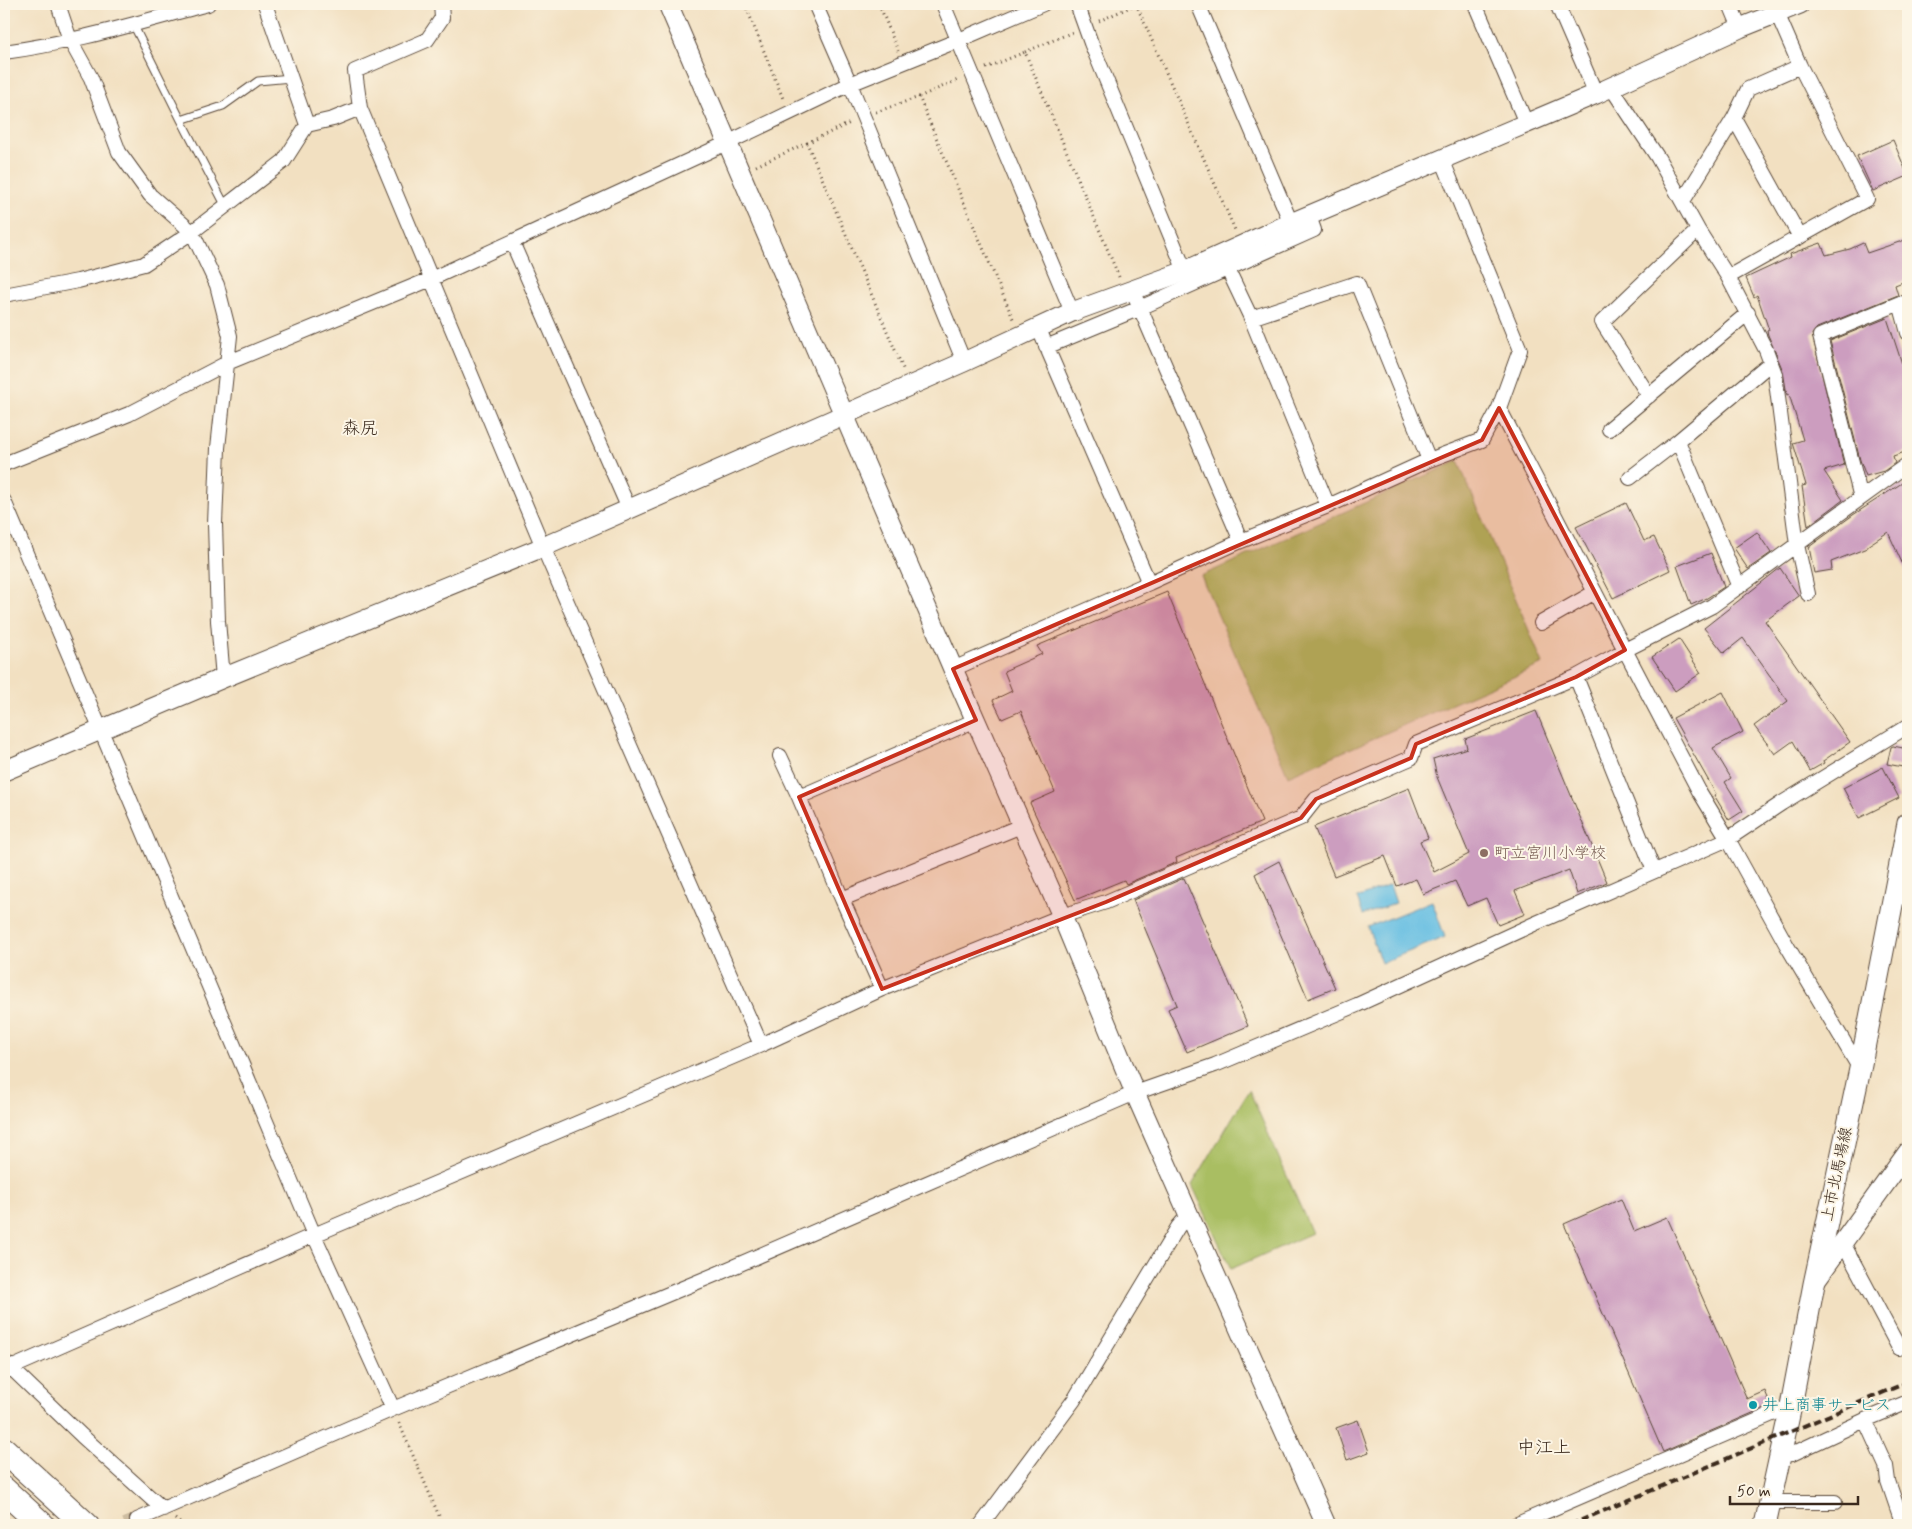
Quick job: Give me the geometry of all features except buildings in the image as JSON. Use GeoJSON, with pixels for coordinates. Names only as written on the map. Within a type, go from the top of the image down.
{"type":"FeatureCollection","features":[{"type":"Feature","properties":{"kind":"highway"},"geometry":{"type":"LineString","coordinates":[[4,1450],[86,1525]]}},
{"type":"Feature","properties":{"kind":"highway"},"geometry":{"type":"LineString","coordinates":[[4,1490],[42,1525]]}},
{"type":"Feature","properties":{"kind":"main road","name":"上市北馬場線"},"geometry":{"type":"LineString","coordinates":[[1765,1525],[1860,1069],[1908,823]]}},
{"type":"Feature","properties":{"kind":"street"},"geometry":{"type":"LineString","coordinates":[[58,4],[70,40],[91,78],[120,152],[150,195],[192,232],[217,285],[230,336],[218,448],[215,524],[218,621],[223,678]]}},
{"type":"Feature","properties":{"kind":"street"},"geometry":{"type":"LineString","coordinates":[[4,52],[41,47],[208,4]]}},
{"type":"Feature","properties":{"kind":"street"},"geometry":{"type":"LineString","coordinates":[[265,4],[307,125]]}},
{"type":"Feature","properties":{"kind":"street"},"geometry":{"type":"LineString","coordinates":[[441,4],[442,18],[427,40],[355,71],[360,108],[543,547],[760,1045]]}},
{"type":"Feature","properties":{"kind":"street"},"geometry":{"type":"LineString","coordinates":[[668,4],[953,669],[1062,916],[1135,1092],[1326,1525]]}},
{"type":"Feature","properties":{"kind":"street"},"geometry":{"type":"LineString","coordinates":[[815,4],[850,84],[964,362]]}},
{"type":"Feature","properties":{"kind":"street"},"geometry":{"type":"LineString","coordinates":[[943,4],[1072,312]]}},
{"type":"Feature","properties":{"kind":"street"},"geometry":{"type":"LineString","coordinates":[[4,464],[129,414],[227,364],[431,279],[727,143],[850,84],[1043,4]]}},
{"type":"Feature","properties":{"kind":"street"},"geometry":{"type":"LineString","coordinates":[[1077,4],[1091,43],[1185,271]]}},
{"type":"Feature","properties":{"kind":"street"},"geometry":{"type":"LineString","coordinates":[[1198,4],[1291,223]]}},
{"type":"Feature","properties":{"kind":"street"},"geometry":{"type":"LineString","coordinates":[[1475,4],[1526,123]]}},
{"type":"Feature","properties":{"kind":"street"},"geometry":{"type":"LineString","coordinates":[[1558,4],[1604,90],[1658,158],[1698,230],[1728,277],[1748,314],[1775,374],[1798,545],[1808,594]]}},
{"type":"Feature","properties":{"kind":"street"},"geometry":{"type":"LineString","coordinates":[[1730,4],[1740,28]]}},
{"type":"Feature","properties":{"kind":"street"},"geometry":{"type":"LineString","coordinates":[[1046,346],[1140,308],[1224,262],[1242,245],[1604,90],[1740,28],[1800,4]]}},
{"type":"Feature","properties":{"kind":"street"},"geometry":{"type":"LineString","coordinates":[[1728,277],[1867,200],[1800,66],[1777,13]]}},
{"type":"Feature","properties":{"kind":"street"},"geometry":{"type":"LineString","coordinates":[[1683,201],[1734,118],[1748,89],[1800,66]]}},
{"type":"Feature","properties":{"kind":"street"},"geometry":{"type":"LineString","coordinates":[[4,294],[78,281],[144,264],[192,232],[284,161],[307,125],[333,119],[360,108]]}},
{"type":"Feature","properties":{"kind":"street"},"geometry":{"type":"LineString","coordinates":[[1734,118],[1800,238]]}},
{"type":"Feature","properties":{"kind":"street"},"geometry":{"type":"LineString","coordinates":[[953,669],[1241,541],[1328,506],[1429,460],[1482,440],[1500,408],[1520,350],[1442,159]]}},
{"type":"Feature","properties":{"kind":"street"},"geometry":{"type":"LineString","coordinates":[[4,771],[223,678],[543,547],[844,413],[964,362],[1072,312],[1185,271],[1224,262],[1314,230],[1309,216]]}},
{"type":"Feature","properties":{"kind":"street"},"geometry":{"type":"LineString","coordinates":[[1649,396],[1602,322],[1698,230]]}},
{"type":"Feature","properties":{"kind":"street"},"geometry":{"type":"LineString","coordinates":[[512,242],[629,509]]}},
{"type":"Feature","properties":{"kind":"street"},"geometry":{"type":"LineString","coordinates":[[1224,262],[1251,318],[1328,506]]}},
{"type":"Feature","properties":{"kind":"street"},"geometry":{"type":"LineString","coordinates":[[1251,318],[1358,283],[1429,460]]}},
{"type":"Feature","properties":{"kind":"street"},"geometry":{"type":"LineString","coordinates":[[1129,291],[1140,308],[1241,541]]}},
{"type":"Feature","properties":{"kind":"street"},"geometry":{"type":"LineString","coordinates":[[1861,498],[1820,336],[1900,303],[1908,333]]}},
{"type":"Feature","properties":{"kind":"street"},"geometry":{"type":"LineString","coordinates":[[1609,429],[1748,314]]}},
{"type":"Feature","properties":{"kind":"street"},"geometry":{"type":"LineString","coordinates":[[1038,327],[1148,583]]}},
{"type":"Feature","properties":{"kind":"street"},"geometry":{"type":"LineString","coordinates":[[1630,478],[1678,441],[1770,363]]}},
{"type":"Feature","properties":{"kind":"street"},"geometry":{"type":"LineString","coordinates":[[1500,408],[1699,791],[1860,1069]]}},
{"type":"Feature","properties":{"kind":"street"},"geometry":{"type":"LineString","coordinates":[[1678,441],[1739,587]]}},
{"type":"Feature","properties":{"kind":"street"},"geometry":{"type":"LineString","coordinates":[[163,1509],[6,1366],[760,1045],[882,988],[1062,916],[1106,902],[1301,818],[1316,798],[1411,758],[1416,744],[1576,677],[1712,606],[1908,464]]}},
{"type":"Feature","properties":{"kind":"street"},"geometry":{"type":"LineString","coordinates":[[4,501],[314,1235],[392,1409]]}},
{"type":"Feature","properties":{"kind":"street"},"geometry":{"type":"LineString","coordinates":[[1540,623],[1596,592]]}},
{"type":"Feature","properties":{"kind":"street"},"geometry":{"type":"LineString","coordinates":[[1576,677],[1654,872]]}},
{"type":"Feature","properties":{"kind":"street"},"geometry":{"type":"LineString","coordinates":[[799,797],[976,720]]}},
{"type":"Feature","properties":{"kind":"street"},"geometry":{"type":"LineString","coordinates":[[137,1520],[392,1409],[710,1277],[1135,1092],[1214,1065],[1357,1004],[1728,839],[1782,803],[1908,726]]}},
{"type":"Feature","properties":{"kind":"street"},"geometry":{"type":"LineString","coordinates":[[780,756],[882,988]]}},
{"type":"Feature","properties":{"kind":"street"},"geometry":{"type":"LineString","coordinates":[[842,899],[1021,826]]}},
{"type":"Feature","properties":{"kind":"street"},"geometry":{"type":"LineString","coordinates":[[1814,1284],[1908,1152]]}},
{"type":"Feature","properties":{"kind":"street"},"geometry":{"type":"LineString","coordinates":[[981,1525],[1074,1400],[1178,1227],[1190,1213]]}},
{"type":"Feature","properties":{"kind":"street"},"geometry":{"type":"LineString","coordinates":[[1843,1243],[1899,1348]]}},
{"type":"Feature","properties":{"kind":"street"},"geometry":{"type":"LineString","coordinates":[[1780,1454],[1792,1454],[1908,1402]]}},
{"type":"Feature","properties":{"kind":"street"},"geometry":{"type":"LineString","coordinates":[[1515,1525],[1791,1406]]}},
{"type":"Feature","properties":{"kind":"street"},"geometry":{"type":"LineString","coordinates":[[1865,1420],[1886,1466],[1888,1480],[1903,1525]]}},
{"type":"Feature","properties":{"kind":"street"},"geometry":{"type":"LineString","coordinates":[[1770,1502],[1835,1502]]}},
{"type":"Feature","properties":{"kind":"lane"},"geometry":{"type":"LineString","coordinates":[[133,24],[225,205]]}},
{"type":"Feature","properties":{"kind":"lane"},"geometry":{"type":"LineString","coordinates":[[181,120],[222,106],[258,81],[291,78]]}},
{"type":"Feature","properties":{"kind":"path"},"geometry":{"type":"LineString","coordinates":[[744,4],[789,113]]}},
{"type":"Feature","properties":{"kind":"path"},"geometry":{"type":"LineString","coordinates":[[879,4],[903,63]]}},
{"type":"Feature","properties":{"kind":"path"},"geometry":{"type":"LineString","coordinates":[[1136,4],[1242,245]]}},
{"type":"Feature","properties":{"kind":"path"},"geometry":{"type":"LineString","coordinates":[[740,174],[863,116],[919,96],[1025,52],[1129,291]]}},
{"type":"Feature","properties":{"kind":"path"},"geometry":{"type":"LineString","coordinates":[[919,96],[1020,335]]}},
{"type":"Feature","properties":{"kind":"path"},"geometry":{"type":"LineString","coordinates":[[807,143],[910,385]]}},
{"type":"Feature","properties":{"kind":"path"},"geometry":{"type":"LineString","coordinates":[[392,1409],[443,1525]]}},
{"type":"Feature","properties":{"kind":"highlighted area"},"geometry":{"type":"Polygon","coordinates":[[[1499,408],[1625,650],[1576,677],[1416,744],[1411,758],[1316,799],[1301,818],[1106,902],[882,989],[799,797],[976,720],[953,669],[1482,440],[1499,408]]]}},
{"type":"Feature","properties":{"kind":"green space"},"geometry":{"type":"Polygon","coordinates":[[[1458,461],[1543,664],[1288,776],[1201,576],[1458,461]]]}},
{"type":"Feature","properties":{"kind":"green space"},"geometry":{"type":"Polygon","coordinates":[[[1249,1090],[1312,1233],[1231,1269],[1192,1185],[1249,1090]]]}},
{"type":"Feature","properties":{"kind":"water"},"geometry":{"type":"Polygon","coordinates":[[[1390,885],[1396,903],[1363,915],[1357,898],[1390,885]]]}},
{"type":"Feature","properties":{"kind":"water"},"geometry":{"type":"Polygon","coordinates":[[[1432,901],[1445,937],[1381,963],[1368,927],[1432,901]]]}},
{"type":"Feature","properties":{"kind":"tunnel"},"geometry":{"type":"LineString","coordinates":[[125,1525],[137,1520]]}},
{"type":"Feature","properties":{"kind":"railway"},"geometry":{"type":"LineString","coordinates":[[1570,1525],[1908,1382]]}},
{"type":"Feature","properties":{"kind":"place","name":"町立宮川小学校"},"geometry":{"type":"Point","coordinates":[1484,853]}},
{"type":"Feature","properties":{"kind":"place","name":"井上商事サービス"},"geometry":{"type":"Point","coordinates":[1753,1405]}},
{"type":"Feature","properties":{"kind":"district","name":"森尻"},"geometry":{"type":"Point","coordinates":[360,429]}},
{"type":"Feature","properties":{"kind":"district","name":"中江上"},"geometry":{"type":"Point","coordinates":[1544,1448]}}]}
